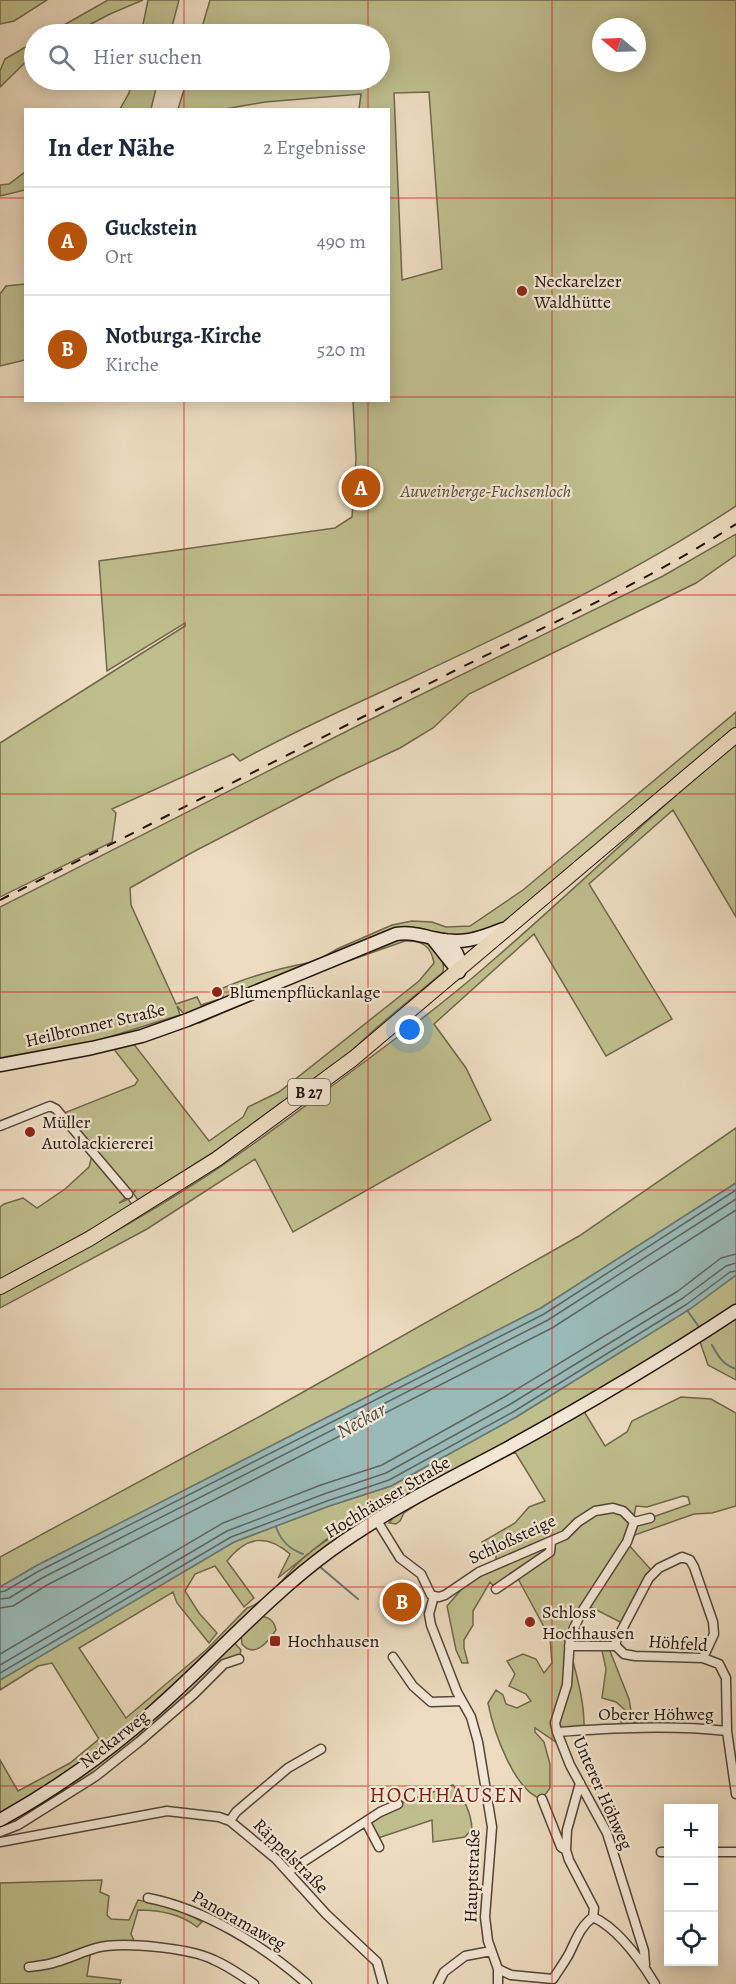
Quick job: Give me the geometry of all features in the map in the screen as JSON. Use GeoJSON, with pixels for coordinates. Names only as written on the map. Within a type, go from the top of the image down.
{"type":"FeatureCollection","features":[{"type":"Feature","properties":{"kind":"main road","name":"B 27"},"geometry":{"type":"LineString","coordinates":[[0,1287],[89,1239],[178,1184],[264,1126],[354,1058],[459,972],[736,735]]}},
{"type":"Feature","properties":{"kind":"main road","name":"Heilbronner Straße"},"geometry":{"type":"LineString","coordinates":[[0,1065],[142,1036],[187,1020],[396,934],[418,933],[438,939],[464,941],[476,940],[513,925]]}},
{"type":"Feature","properties":{"kind":"main road"},"geometry":{"type":"LineString","coordinates":[[438,939],[459,972]]}},
{"type":"Feature","properties":{"kind":"main road","name":"Hochhäuser Straße"},"geometry":{"type":"LineString","coordinates":[[0,1820],[56,1787],[109,1749],[156,1709],[264,1606],[322,1557],[376,1519],[528,1436],[736,1311]]}},
{"type":"Feature","properties":{"kind":"street"},"geometry":{"type":"LineString","coordinates":[[0,1126],[40,1110],[50,1107],[56,1109],[128,1194]]}},
{"type":"Feature","properties":{"kind":"street","name":"Schloßsteige"},"geometry":{"type":"LineString","coordinates":[[434,1596],[445,1595],[479,1572],[565,1535],[578,1522],[603,1508],[623,1510],[634,1522]]}},
{"type":"Feature","properties":{"kind":"street"},"geometry":{"type":"LineString","coordinates":[[634,1522],[650,1518]]}},
{"type":"Feature","properties":{"kind":"street"},"geometry":{"type":"LineString","coordinates":[[376,1519],[400,1558],[421,1574],[431,1595],[434,1596]]}},
{"type":"Feature","properties":{"kind":"street","name":"Unterer Höhweg"},"geometry":{"type":"LineString","coordinates":[[634,1522],[627,1542],[581,1613],[570,1637],[567,1685],[555,1723],[580,1783],[607,1833],[643,1949],[646,1967]]}},
{"type":"Feature","properties":{"kind":"street"},"geometry":{"type":"LineString","coordinates":[[496,1589],[550,1552],[551,1542]]}},
{"type":"Feature","properties":{"kind":"street"},"geometry":{"type":"LineString","coordinates":[[616,1646],[616,1641],[650,1578],[659,1568],[682,1557],[690,1560],[694,1567],[713,1622],[714,1634],[703,1658]]}},
{"type":"Feature","properties":{"kind":"street","name":"Hauptstraße"},"geometry":{"type":"LineString","coordinates":[[434,1596],[429,1614],[431,1625],[457,1692],[471,1717],[492,1827],[485,1917],[488,1941],[498,1969]]}},
{"type":"Feature","properties":{"kind":"street","name":"Höhfeld"},"geometry":{"type":"LineString","coordinates":[[569,1646],[616,1646],[624,1654],[635,1656],[703,1658],[718,1664],[726,1678],[727,1731]]}},
{"type":"Feature","properties":{"kind":"street"},"geometry":{"type":"LineString","coordinates":[[393,1657],[413,1686],[431,1702],[462,1701]]}},
{"type":"Feature","properties":{"kind":"street","name":"Neckarweg"},"geometry":{"type":"LineString","coordinates":[[0,1832],[18,1825],[96,1776],[194,1694],[224,1664],[239,1659]]}},
{"type":"Feature","properties":{"kind":"street","name":"Oberer Höhweg"},"geometry":{"type":"LineString","coordinates":[[557,1732],[656,1728],[727,1731],[736,1794]]}},
{"type":"Feature","properties":{"kind":"street"},"geometry":{"type":"LineString","coordinates":[[230,1821],[236,1812],[288,1768],[321,1749]]}},
{"type":"Feature","properties":{"kind":"street"},"geometry":{"type":"LineString","coordinates":[[498,1984],[498,1969],[511,1975],[554,1982],[579,1932],[593,1917],[594,1908],[566,1850],[567,1830],[580,1783]]}},
{"type":"Feature","properties":{"kind":"street"},"geometry":{"type":"LineString","coordinates":[[542,1799],[561,1846],[566,1850]]}},
{"type":"Feature","properties":{"kind":"street"},"geometry":{"type":"LineString","coordinates":[[288,1872],[380,1812],[398,1804]]}},
{"type":"Feature","properties":{"kind":"street","name":"Räppelstraße"},"geometry":{"type":"LineString","coordinates":[[0,1842],[167,1810],[219,1817],[230,1821],[276,1859],[326,1914],[376,1962],[383,1984]]}},
{"type":"Feature","properties":{"kind":"street"},"geometry":{"type":"LineString","coordinates":[[366,1822],[379,1847]]}},
{"type":"Feature","properties":{"kind":"street"},"geometry":{"type":"LineString","coordinates":[[718,1852],[736,1852]]}},
{"type":"Feature","properties":{"kind":"street","name":"Panoramaweg"},"geometry":{"type":"LineString","coordinates":[[148,1898],[165,1901],[219,1924],[266,1950],[307,1984]]}},
{"type":"Feature","properties":{"kind":"street"},"geometry":{"type":"LineString","coordinates":[[593,1917],[617,1935],[646,1967],[655,1984]]}},
{"type":"Feature","properties":{"kind":"street"},"geometry":{"type":"LineString","coordinates":[[29,1967],[55,1963],[97,1948],[142,1947],[183,1951],[214,1959],[254,1984]]}},
{"type":"Feature","properties":{"kind":"street"},"geometry":{"type":"LineString","coordinates":[[438,1984],[444,1972],[465,1956],[491,1951]]}},
{"type":"Feature","properties":{"kind":"green space"},"geometry":{"type":"Polygon","coordinates":[[[0,0],[47,0],[14,21],[0,24],[0,0]]]}},
{"type":"Feature","properties":{"kind":"green space"},"geometry":{"type":"Polygon","coordinates":[[[108,0],[143,0],[91,24],[66,24],[108,0]]]}},
{"type":"Feature","properties":{"kind":"green space"},"geometry":{"type":"Polygon","coordinates":[[[148,0],[179,0],[173,24],[143,24],[148,0]]]}},
{"type":"Feature","properties":{"kind":"green space","name":"Auweinberge-Fuchsenloch"},"geometry":{"type":"Polygon","coordinates":[[[210,0],[736,0],[736,506],[617,577],[494,639],[304,728],[240,761],[233,754],[112,809],[116,813],[112,842],[0,897],[0,743],[185,626],[185,623],[107,671],[99,561],[335,528],[352,517],[356,459],[353,402],[390,402],[390,108],[359,108],[361,94],[265,102],[231,108],[178,108],[184,90],[390,90],[390,24],[203,24],[210,0]],[[429,92],[394,93],[402,280],[442,269],[429,92]]]}},
{"type":"Feature","properties":{"kind":"green space"},"geometry":{"type":"Polygon","coordinates":[[[24,48],[24,64],[0,87],[0,71],[5,59],[24,48]]]}},
{"type":"Feature","properties":{"kind":"green space"},"geometry":{"type":"Polygon","coordinates":[[[130,90],[156,90],[151,108],[121,108],[130,90]]]}},
{"type":"Feature","properties":{"kind":"green space"},"geometry":{"type":"Polygon","coordinates":[[[24,173],[24,190],[0,196],[0,185],[9,184],[24,173]]]}},
{"type":"Feature","properties":{"kind":"green space"},"geometry":{"type":"Polygon","coordinates":[[[24,284],[24,360],[0,366],[0,294],[6,286],[24,284]]]}},
{"type":"Feature","properties":{"kind":"green space"},"geometry":{"type":"Polygon","coordinates":[[[736,534],[736,555],[696,583],[469,694],[433,728],[400,748],[338,777],[193,852],[130,888],[131,905],[176,1004],[197,997],[201,1005],[223,998],[223,988],[234,983],[267,972],[312,962],[185,1015],[177,1006],[180,1015],[96,1041],[0,1065],[0,907],[359,725],[663,576],[736,534]]]}},
{"type":"Feature","properties":{"kind":"green space"},"geometry":{"type":"Polygon","coordinates":[[[736,712],[736,728],[501,925],[473,937],[448,936],[422,928],[401,929],[366,940],[320,959],[392,925],[412,921],[432,922],[446,927],[470,926],[523,890],[736,712]]]}},
{"type":"Feature","properties":{"kind":"green space"},"geometry":{"type":"Polygon","coordinates":[[[736,742],[736,917],[673,810],[589,884],[672,1019],[606,1056],[534,934],[434,1024],[466,1068],[491,1120],[293,1232],[255,1159],[147,1229],[0,1308],[0,1294],[164,1203],[217,1169],[417,1022],[516,940],[736,742]]]}},
{"type":"Feature","properties":{"kind":"green space"},"geometry":{"type":"Polygon","coordinates":[[[402,937],[425,942],[432,946],[441,957],[443,972],[347,1055],[212,1153],[138,1200],[133,1193],[136,1190],[119,1203],[128,1199],[133,1206],[0,1280],[0,1207],[23,1198],[37,1208],[65,1189],[89,1167],[93,1152],[64,1113],[135,1085],[138,1080],[113,1048],[133,1043],[209,1141],[243,1117],[248,1107],[279,1092],[419,981],[434,963],[433,957],[425,945],[405,941],[325,969],[199,1023],[197,1021],[324,967],[402,937]]]}},
{"type":"Feature","properties":{"kind":"green space"},"geometry":{"type":"Polygon","coordinates":[[[736,1128],[736,1183],[541,1308],[36,1566],[0,1587],[0,1557],[266,1413],[579,1236],[736,1128]]]}},
{"type":"Feature","properties":{"kind":"green space"},"geometry":{"type":"Polygon","coordinates":[[[736,1275],[736,1380],[708,1365],[699,1339],[625,1374],[449,1475],[444,1475],[368,1515],[348,1522],[278,1578],[290,1554],[281,1547],[265,1541],[249,1543],[241,1547],[227,1561],[254,1598],[244,1607],[215,1566],[195,1574],[185,1591],[199,1613],[217,1633],[209,1643],[177,1603],[173,1592],[79,1648],[126,1718],[206,1650],[247,1608],[263,1600],[306,1556],[340,1532],[355,1525],[230,1638],[241,1650],[239,1659],[223,1664],[96,1776],[0,1832],[0,1760],[18,1791],[70,1763],[99,1739],[52,1663],[38,1666],[0,1690],[0,1680],[234,1542],[329,1506],[391,1486],[516,1417],[690,1309],[736,1275]]]}},
{"type":"Feature","properties":{"kind":"green space"},"geometry":{"type":"Polygon","coordinates":[[[681,1397],[711,1399],[736,1413],[736,1506],[712,1513],[694,1514],[629,1537],[627,1543],[654,1573],[624,1624],[587,1605],[569,1646],[582,1698],[584,1730],[558,1732],[563,1747],[535,1728],[535,1732],[544,1742],[550,1764],[550,1788],[542,1799],[522,1785],[506,1758],[488,1703],[496,1690],[503,1695],[506,1704],[517,1708],[531,1701],[526,1694],[509,1686],[515,1674],[507,1661],[523,1654],[536,1659],[544,1673],[552,1663],[550,1638],[516,1575],[496,1589],[490,1582],[473,1611],[473,1625],[464,1640],[468,1663],[462,1663],[456,1650],[447,1606],[460,1591],[464,1581],[491,1567],[496,1559],[496,1549],[484,1547],[482,1542],[515,1523],[529,1507],[545,1501],[515,1452],[422,1501],[404,1513],[396,1524],[389,1523],[398,1511],[582,1408],[605,1446],[627,1432],[632,1421],[681,1397]],[[683,1496],[647,1507],[636,1506],[633,1521],[650,1518],[690,1504],[688,1497],[683,1496]]]}},
{"type":"Feature","properties":{"kind":"green space"},"geometry":{"type":"Polygon","coordinates":[[[260,1616],[271,1620],[276,1630],[265,1644],[251,1650],[242,1644],[241,1634],[260,1616]]]}},
{"type":"Feature","properties":{"kind":"green space"},"geometry":{"type":"Polygon","coordinates":[[[601,1646],[608,1646],[629,1699],[633,1722],[656,1728],[624,1729],[620,1719],[625,1710],[616,1702],[602,1698],[606,1669],[601,1646]]]}},
{"type":"Feature","properties":{"kind":"green space"},"geometry":{"type":"Polygon","coordinates":[[[453,1785],[464,1801],[470,1817],[472,1829],[465,1837],[433,1842],[432,1820],[375,1839],[366,1822],[398,1804],[453,1785]]]}},
{"type":"Feature","properties":{"kind":"green space"},"geometry":{"type":"Polygon","coordinates":[[[102,1880],[100,1892],[109,1896],[107,1915],[111,1919],[129,1920],[138,1900],[178,1910],[202,1922],[197,1927],[169,1914],[138,1910],[131,1934],[137,1947],[91,1950],[87,1976],[121,1980],[120,1984],[0,1984],[0,1883],[102,1880]]]}},
{"type":"Feature","properties":{"kind":"water","name":"Neckar"},"geometry":{"type":"Polygon","coordinates":[[[736,1183],[736,1275],[690,1309],[516,1417],[391,1486],[329,1506],[234,1542],[0,1680],[0,1587],[36,1566],[541,1308],[736,1183]]]}},
{"type":"Feature","properties":{"kind":"waterway"},"geometry":{"type":"LineString","coordinates":[[687,1310],[699,1327]]}},
{"type":"Feature","properties":{"kind":"waterway"},"geometry":{"type":"LineString","coordinates":[[712,1345],[724,1363],[736,1369]]}},
{"type":"Feature","properties":{"kind":"waterway"},"geometry":{"type":"LineString","coordinates":[[276,1527],[286,1544],[303,1554]]}},
{"type":"Feature","properties":{"kind":"waterway"},"geometry":{"type":"LineString","coordinates":[[319,1566],[358,1599]]}},
{"type":"Feature","properties":{"kind":"railway"},"geometry":{"type":"LineString","coordinates":[[0,900],[454,671],[633,584],[736,524]]}},
{"type":"Feature","properties":{"kind":"place","name":"Neckarelzer Waldhütte"},"geometry":{"type":"Point","coordinates":[522,291]}},
{"type":"Feature","properties":{"kind":"place","name":"Guckstein"},"geometry":{"type":"Point","coordinates":[361,488]}},
{"type":"Feature","properties":{"kind":"place","name":"Blumenpflückanlage"},"geometry":{"type":"Point","coordinates":[217,992]}},
{"type":"Feature","properties":{"kind":"place","name":"Müller Autolackiererei"},"geometry":{"type":"Point","coordinates":[30,1132]}},
{"type":"Feature","properties":{"kind":"place","name":"Notburga-Kirche"},"geometry":{"type":"Point","coordinates":[402,1602]}},
{"type":"Feature","properties":{"kind":"place","name":"Schloss Hochhausen"},"geometry":{"type":"Point","coordinates":[530,1622]}},
{"type":"Feature","properties":{"kind":"place","name":"Hochhausen"},"geometry":{"type":"Point","coordinates":[275,1641]}},
{"type":"Feature","properties":{"kind":"district","name":"HOCHHAUSEN"},"geometry":{"type":"Point","coordinates":[447,1795]}}]}
